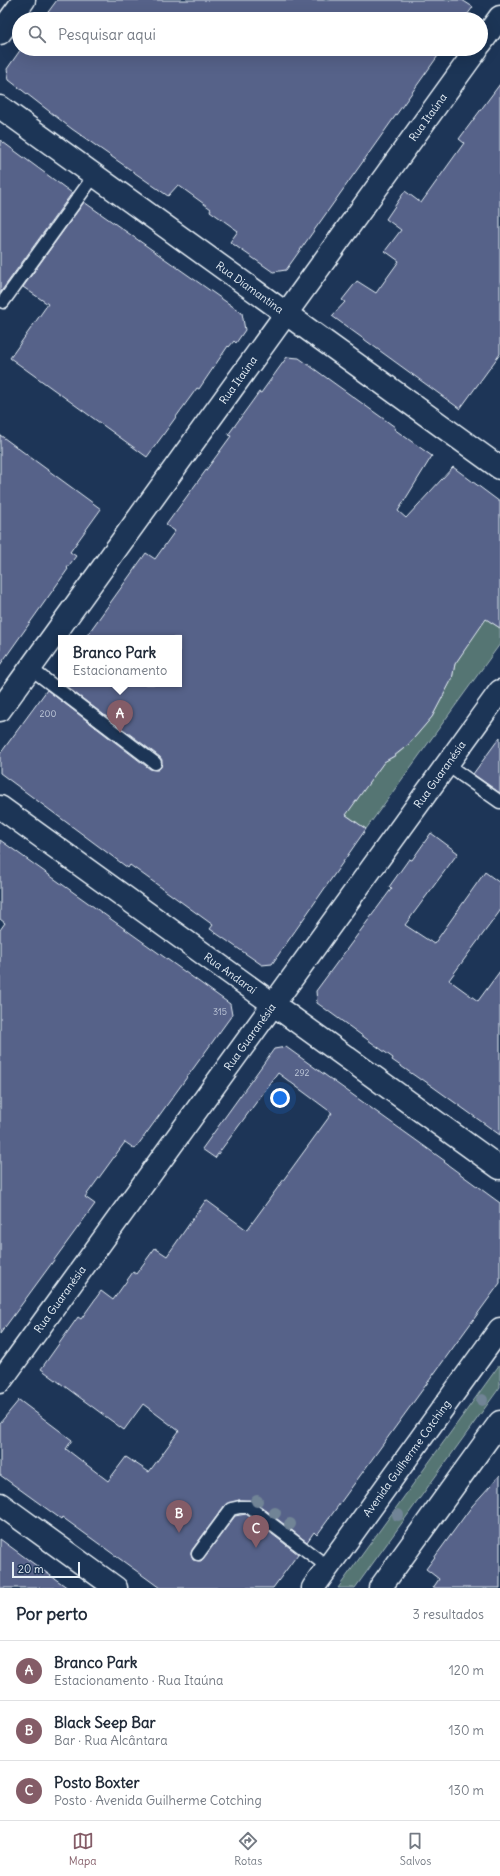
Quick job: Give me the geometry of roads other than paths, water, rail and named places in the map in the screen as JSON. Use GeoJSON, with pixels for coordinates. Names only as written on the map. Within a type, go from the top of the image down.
{"type":"FeatureCollection","features":[{"type":"Feature","properties":{"kind":"street"},"geometry":{"type":"LineString","coordinates":[[15,12],[24,0]]}},
{"type":"Feature","properties":{"kind":"street"},"geometry":{"type":"LineString","coordinates":[[0,33],[12,16]]}},
{"type":"Feature","properties":{"kind":"street"},"geometry":{"type":"LineString","coordinates":[[488,33],[500,17]]}},
{"type":"Feature","properties":{"kind":"street","name":"Rua Itaúna"},"geometry":{"type":"LineString","coordinates":[[0,710],[472,56]]}},
{"type":"Feature","properties":{"kind":"street","name":"Rua Diamantina"},"geometry":{"type":"LineString","coordinates":[[0,107],[500,468]]}},
{"type":"Feature","properties":{"kind":"street","name":"Rua Guaranésia"},"geometry":{"type":"LineString","coordinates":[[0,1382],[500,690]]}},
{"type":"Feature","properties":{"kind":"street","name":"Rua Andaraí"},"geometry":{"type":"LineString","coordinates":[[0,807],[500,1168]]}},
{"type":"Feature","properties":{"kind":"street","name":"Avenida Guilherme Cotching"},"geometry":{"type":"LineString","coordinates":[[313,1588],[500,1329]]}},
{"type":"Feature","properties":{"kind":"street"},"geometry":{"type":"LineString","coordinates":[[380,1588],[500,1422]]}},
{"type":"Feature","properties":{"kind":"street"},"geometry":{"type":"LineString","coordinates":[[0,1504],[116,1588]]}},
{"type":"Feature","properties":{"kind":"lane"},"geometry":{"type":"LineString","coordinates":[[3,302],[94,176]]}},
{"type":"Feature","properties":{"kind":"lane"},"geometry":{"type":"LineString","coordinates":[[30,668],[155,763]]}},
{"type":"Feature","properties":{"kind":"lane"},"geometry":{"type":"LineString","coordinates":[[446,764],[500,802]]}},
{"type":"Feature","properties":{"kind":"lane"},"geometry":{"type":"LineString","coordinates":[[198,1554],[231,1509],[245,1506],[249,1507],[328,1567]]}},
{"type":"Feature","properties":{"kind":"place","name":"Branco Park"},"geometry":{"type":"Point","coordinates":[120,733]}},
{"type":"Feature","properties":{"kind":"place","name":"Black Seep Bar"},"geometry":{"type":"Point","coordinates":[179,1533]}},
{"type":"Feature","properties":{"kind":"place","name":"Posto Boxter"},"geometry":{"type":"Point","coordinates":[256,1548]}}]}
